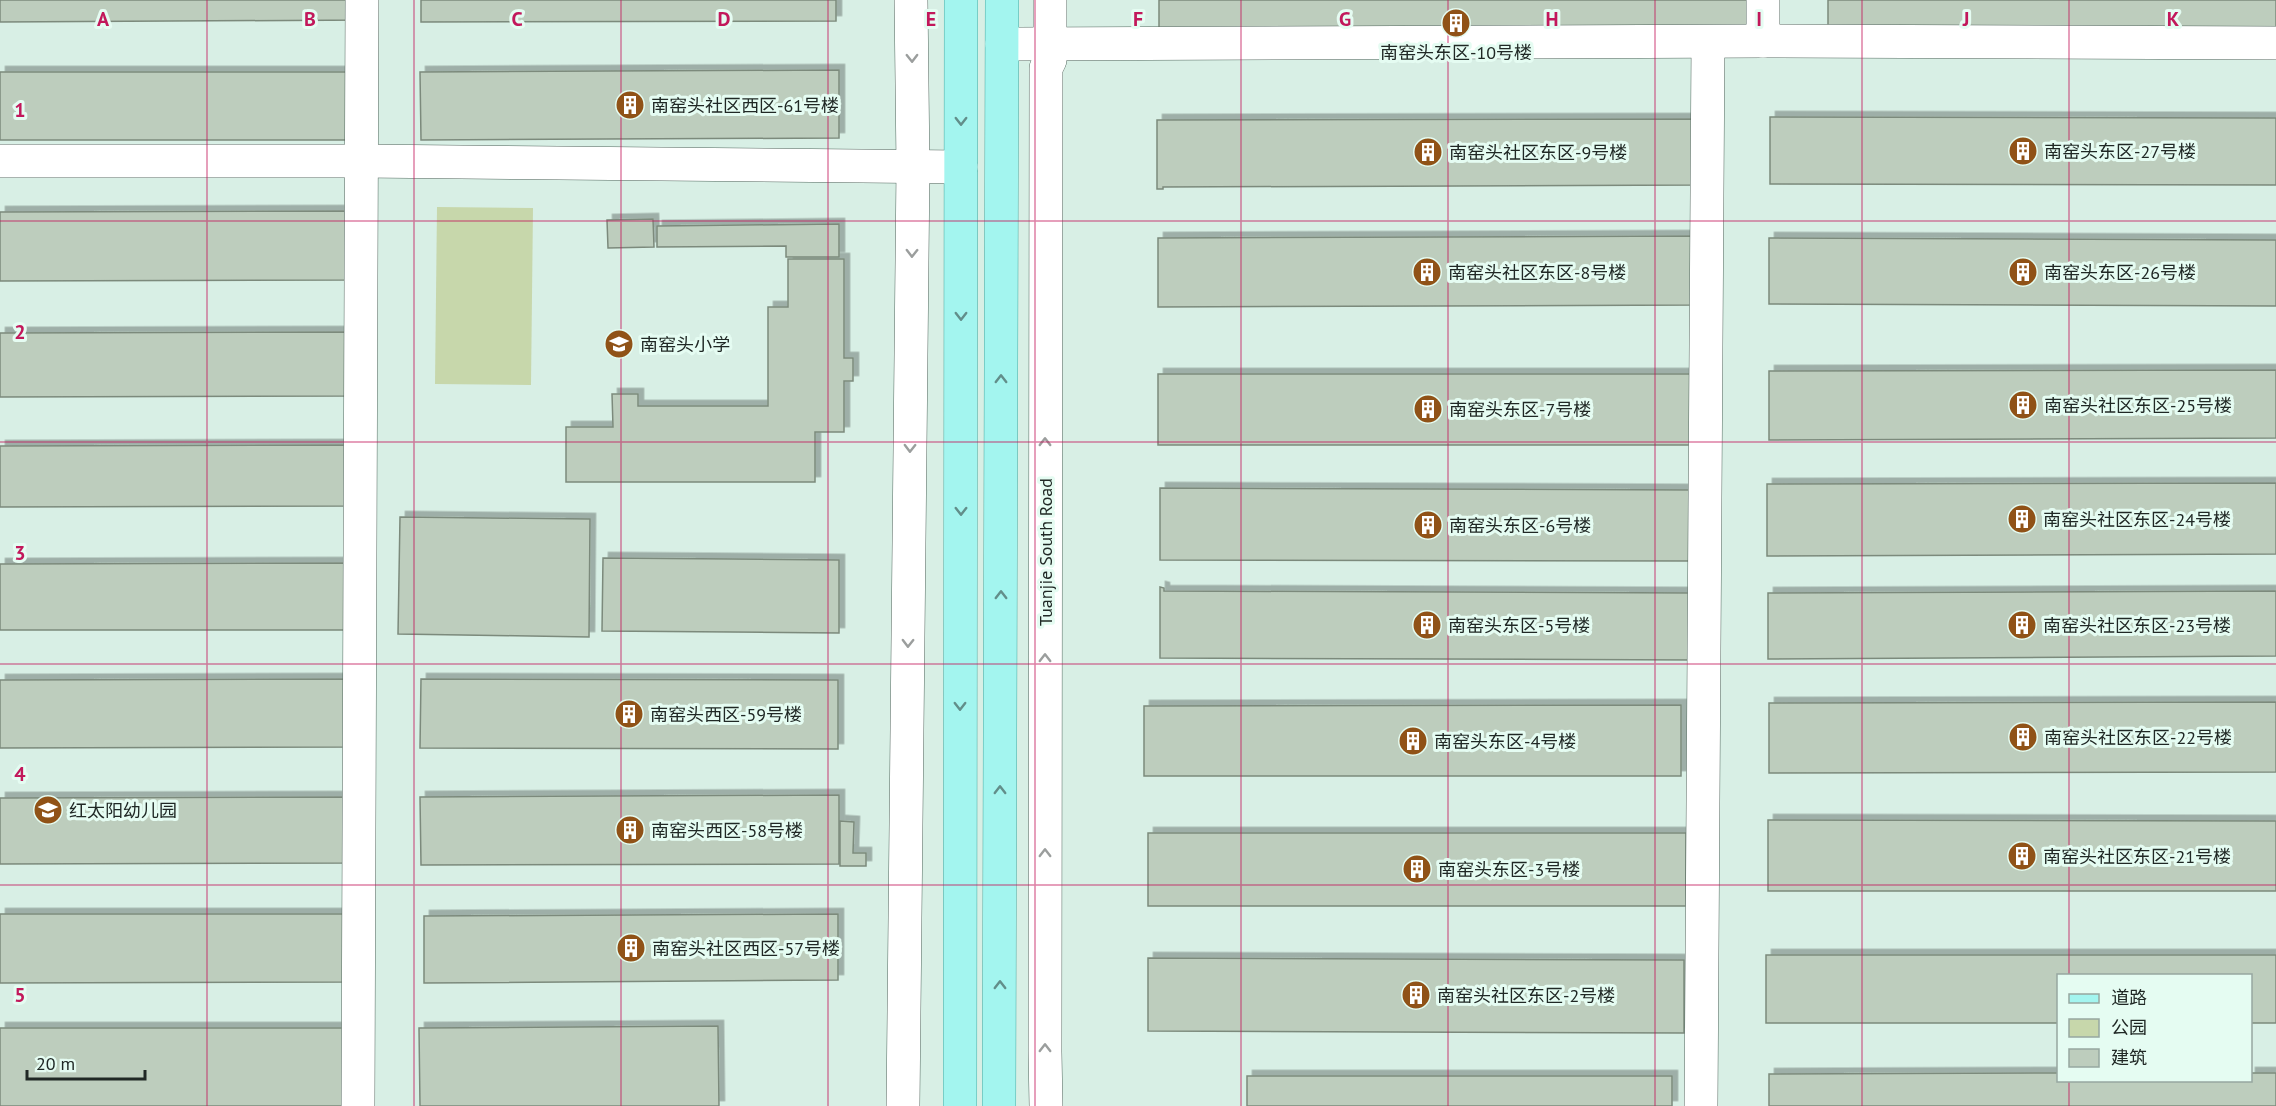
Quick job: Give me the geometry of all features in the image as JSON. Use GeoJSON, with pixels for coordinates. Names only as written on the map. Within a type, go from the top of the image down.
{"type":"FeatureCollection","features":[{"type":"Feature","properties":{"kind":"main road"},"geometry":{"type":"LineString","coordinates":[[960,1106],[961,0]]}},
{"type":"Feature","properties":{"kind":"main road"},"geometry":{"type":"LineString","coordinates":[[999,1106],[1002,0]]}},
{"type":"Feature","properties":{"kind":"street"},"geometry":{"type":"LineString","coordinates":[[358,1106],[362,0]]}},
{"type":"Feature","properties":{"kind":"street"},"geometry":{"type":"LineString","coordinates":[[903,1106],[913,167],[911,0]]}},
{"type":"Feature","properties":{"kind":"street","name":"Tuanjie South Road"},"geometry":{"type":"LineString","coordinates":[[1046,1106],[1046,68],[1050,60],[1050,0]]}},
{"type":"Feature","properties":{"kind":"street"},"geometry":{"type":"LineString","coordinates":[[1762,0],[1763,41]]}},
{"type":"Feature","properties":{"kind":"street"},"geometry":{"type":"LineString","coordinates":[[1002,44],[1763,41],[2276,43]]}},
{"type":"Feature","properties":{"kind":"street"},"geometry":{"type":"LineString","coordinates":[[1701,1106],[1708,42]]}},
{"type":"Feature","properties":{"kind":"street"},"geometry":{"type":"LineString","coordinates":[[0,161],[362,161],[961,167]]}},
{"type":"Feature","properties":{"kind":"green space"},"geometry":{"type":"Polygon","coordinates":[[[437,207],[533,208],[531,385],[435,384],[437,207]]]}},
{"type":"Feature","properties":{"kind":"building"},"geometry":{"type":"Polygon","coordinates":[[[0,0],[369,0],[369,20],[0,22],[0,0]]]}},
{"type":"Feature","properties":{"kind":"building"},"geometry":{"type":"Polygon","coordinates":[[[421,0],[836,0],[836,21],[421,22],[421,0]]]}},
{"type":"Feature","properties":{"kind":"building","name":"南窑头东区-10号楼"},"geometry":{"type":"Polygon","coordinates":[[[1159,0],[1754,0],[1753,51],[1159,46],[1159,0]]]}},
{"type":"Feature","properties":{"kind":"building"},"geometry":{"type":"Polygon","coordinates":[[[1828,0],[2276,0],[2276,52],[1828,48],[1828,0]]]}},
{"type":"Feature","properties":{"kind":"building","name":"南窑头社区西区-61号楼"},"geometry":{"type":"Polygon","coordinates":[[[839,70],[839,138],[421,140],[420,72],[839,70]]]}},
{"type":"Feature","properties":{"kind":"building"},"geometry":{"type":"Polygon","coordinates":[[[0,72],[367,72],[367,140],[0,140],[0,72]]]}},
{"type":"Feature","properties":{"kind":"building","name":"南窑头东区-27号楼"},"geometry":{"type":"Polygon","coordinates":[[[1770,117],[2276,118],[2276,185],[1770,184],[1770,117]]]}},
{"type":"Feature","properties":{"kind":"building","name":"南窑头社区东区-9号楼"},"geometry":{"type":"Polygon","coordinates":[[[1698,119],[1698,185],[1163,187],[1163,189],[1157,189],[1157,120],[1698,119]]]}},
{"type":"Feature","properties":{"kind":"building"},"geometry":{"type":"Polygon","coordinates":[[[345,211],[346,280],[0,281],[0,212],[345,211]]]}},
{"type":"Feature","properties":{"kind":"building"},"geometry":{"type":"Polygon","coordinates":[[[653,219],[654,247],[608,248],[607,220],[653,219]]]}},
{"type":"Feature","properties":{"kind":"building"},"geometry":{"type":"Polygon","coordinates":[[[839,224],[839,257],[786,257],[786,246],[657,247],[657,226],[839,224]]]}},
{"type":"Feature","properties":{"kind":"building","name":"南窑头社区东区-8号楼"},"geometry":{"type":"Polygon","coordinates":[[[1695,236],[1695,305],[1158,307],[1158,238],[1695,236]]]}},
{"type":"Feature","properties":{"kind":"building","name":"南窑头东区-26号楼"},"geometry":{"type":"Polygon","coordinates":[[[1769,238],[2276,240],[2276,306],[1769,304],[1769,238]]]}},
{"type":"Feature","properties":{"kind":"building"},"geometry":{"type":"Polygon","coordinates":[[[788,259],[844,259],[844,358],[853,358],[853,381],[844,381],[844,432],[815,432],[815,482],[566,482],[566,427],[613,427],[612,394],[638,394],[638,406],[768,406],[768,307],[788,307],[788,259]]]}},
{"type":"Feature","properties":{"kind":"building"},"geometry":{"type":"Polygon","coordinates":[[[346,332],[347,396],[0,397],[0,333],[346,332]]]}},
{"type":"Feature","properties":{"kind":"building","name":"南窑头社区东区-25号楼"},"geometry":{"type":"Polygon","coordinates":[[[2276,370],[2276,438],[1769,440],[1769,371],[2276,370]]]}},
{"type":"Feature","properties":{"kind":"building","name":"南窑头东区-7号楼"},"geometry":{"type":"Polygon","coordinates":[[[1158,374],[1697,374],[1697,445],[1158,445],[1158,374]]]}},
{"type":"Feature","properties":{"kind":"building"},"geometry":{"type":"Polygon","coordinates":[[[349,445],[349,506],[0,507],[0,446],[349,445]]]}},
{"type":"Feature","properties":{"kind":"building","name":"南窑头社区东区-24号楼"},"geometry":{"type":"Polygon","coordinates":[[[2276,483],[2276,554],[1767,556],[1767,484],[2276,483]]]}},
{"type":"Feature","properties":{"kind":"building","name":"南窑头东区-6号楼"},"geometry":{"type":"Polygon","coordinates":[[[1160,488],[1696,490],[1696,561],[1160,560],[1160,488]]]}},
{"type":"Feature","properties":{"kind":"building"},"geometry":{"type":"Polygon","coordinates":[[[400,517],[590,519],[589,637],[398,634],[400,517]]]}},
{"type":"Feature","properties":{"kind":"building"},"geometry":{"type":"Polygon","coordinates":[[[603,558],[839,560],[839,633],[602,631],[603,558]]]}},
{"type":"Feature","properties":{"kind":"building"},"geometry":{"type":"Polygon","coordinates":[[[347,563],[348,630],[0,630],[0,564],[347,563]]]}},
{"type":"Feature","properties":{"kind":"building","name":"南窑头东区-5号楼"},"geometry":{"type":"Polygon","coordinates":[[[1160,587],[1164,588],[1164,591],[1694,593],[1694,660],[1160,658],[1160,587]]]}},
{"type":"Feature","properties":{"kind":"building","name":"南窑头社区东区-23号楼"},"geometry":{"type":"Polygon","coordinates":[[[2276,591],[2276,656],[1768,659],[1768,593],[2276,591]]]}},
{"type":"Feature","properties":{"kind":"building"},"geometry":{"type":"Polygon","coordinates":[[[350,679],[350,747],[0,748],[0,680],[350,679]]]}},
{"type":"Feature","properties":{"kind":"building","name":"南窑头西区-59号楼"},"geometry":{"type":"Polygon","coordinates":[[[421,679],[838,680],[838,749],[420,748],[421,679]]]}},
{"type":"Feature","properties":{"kind":"building","name":"南窑头社区东区-22号楼"},"geometry":{"type":"Polygon","coordinates":[[[2276,702],[2276,772],[1769,773],[1769,703],[2276,702]]]}},
{"type":"Feature","properties":{"kind":"building","name":"南窑头东区-4号楼"},"geometry":{"type":"Polygon","coordinates":[[[1681,705],[1681,776],[1144,776],[1144,706],[1681,705]]]}},
{"type":"Feature","properties":{"kind":"building","name":"南窑头西区-58号楼"},"geometry":{"type":"Polygon","coordinates":[[[839,795],[839,864],[421,865],[420,797],[839,795]]]}},
{"type":"Feature","properties":{"kind":"building"},"geometry":{"type":"Polygon","coordinates":[[[347,797],[348,863],[0,864],[0,798],[347,797]]]}},
{"type":"Feature","properties":{"kind":"building","name":"南窑头社区东区-21号楼"},"geometry":{"type":"Polygon","coordinates":[[[1768,820],[2276,821],[2276,891],[1768,891],[1768,820]]]}},
{"type":"Feature","properties":{"kind":"building"},"geometry":{"type":"Polygon","coordinates":[[[840,821],[854,822],[853,853],[866,853],[866,866],[840,866],[840,821]]]}},
{"type":"Feature","properties":{"kind":"building","name":"南窑头东区-3号楼"},"geometry":{"type":"Polygon","coordinates":[[[1148,833],[1686,833],[1686,906],[1148,906],[1148,833]]]}},
{"type":"Feature","properties":{"kind":"building"},"geometry":{"type":"Polygon","coordinates":[[[0,914],[349,914],[349,982],[0,983],[0,914]]]}},
{"type":"Feature","properties":{"kind":"building","name":"南窑头社区西区-57号楼"},"geometry":{"type":"Polygon","coordinates":[[[838,914],[838,980],[424,983],[424,916],[838,914]]]}},
{"type":"Feature","properties":{"kind":"building"},"geometry":{"type":"Polygon","coordinates":[[[1766,955],[2276,955],[2276,1023],[2252,1023],[2252,974],[2057,974],[2057,1023],[1766,1023],[1766,955]]]}},
{"type":"Feature","properties":{"kind":"building","name":"南窑头社区东区-2号楼"},"geometry":{"type":"Polygon","coordinates":[[[1148,958],[1684,960],[1684,1033],[1148,1031],[1148,958]]]}},
{"type":"Feature","properties":{"kind":"building"},"geometry":{"type":"Polygon","coordinates":[[[718,1026],[719,1106],[420,1106],[419,1028],[718,1026]]]}},
{"type":"Feature","properties":{"kind":"building"},"geometry":{"type":"Polygon","coordinates":[[[0,1028],[346,1028],[347,1106],[0,1106],[0,1028]]]}},
{"type":"Feature","properties":{"kind":"building"},"geometry":{"type":"Polygon","coordinates":[[[2057,1073],[2057,1082],[2252,1082],[2252,1073],[2276,1073],[2276,1106],[1769,1106],[1769,1074],[2057,1073]]]}},
{"type":"Feature","properties":{"kind":"building"},"geometry":{"type":"Polygon","coordinates":[[[1247,1076],[1672,1076],[1672,1106],[1247,1106],[1247,1076]]]}},
{"type":"Feature","properties":{"kind":"place","name":"南窑头东区-10号楼"},"geometry":{"type":"Point","coordinates":[1456,23]}},
{"type":"Feature","properties":{"kind":"place","name":"南窑头社区西区-61号楼"},"geometry":{"type":"Point","coordinates":[630,105]}},
{"type":"Feature","properties":{"kind":"place","name":"南窑头东区-27号楼"},"geometry":{"type":"Point","coordinates":[2023,151]}},
{"type":"Feature","properties":{"kind":"place","name":"南窑头社区东区-9号楼"},"geometry":{"type":"Point","coordinates":[1428,152]}},
{"type":"Feature","properties":{"kind":"place","name":"南窑头社区东区-8号楼"},"geometry":{"type":"Point","coordinates":[1427,272]}},
{"type":"Feature","properties":{"kind":"place","name":"南窑头东区-26号楼"},"geometry":{"type":"Point","coordinates":[2023,272]}},
{"type":"Feature","properties":{"kind":"place","name":"南窑头小学"},"geometry":{"type":"Point","coordinates":[619,344]}},
{"type":"Feature","properties":{"kind":"place","name":"南窑头社区东区-25号楼"},"geometry":{"type":"Point","coordinates":[2023,405]}},
{"type":"Feature","properties":{"kind":"place","name":"南窑头东区-7号楼"},"geometry":{"type":"Point","coordinates":[1428,409]}},
{"type":"Feature","properties":{"kind":"place","name":"南窑头社区东区-24号楼"},"geometry":{"type":"Point","coordinates":[2022,519]}},
{"type":"Feature","properties":{"kind":"place","name":"南窑头东区-6号楼"},"geometry":{"type":"Point","coordinates":[1428,525]}},
{"type":"Feature","properties":{"kind":"place","name":"南窑头东区-5号楼"},"geometry":{"type":"Point","coordinates":[1427,625]}},
{"type":"Feature","properties":{"kind":"place","name":"南窑头社区东区-23号楼"},"geometry":{"type":"Point","coordinates":[2022,625]}},
{"type":"Feature","properties":{"kind":"place","name":"南窑头西区-59号楼"},"geometry":{"type":"Point","coordinates":[629,714]}},
{"type":"Feature","properties":{"kind":"place","name":"南窑头社区东区-22号楼"},"geometry":{"type":"Point","coordinates":[2023,737]}},
{"type":"Feature","properties":{"kind":"place","name":"南窑头东区-4号楼"},"geometry":{"type":"Point","coordinates":[1413,741]}},
{"type":"Feature","properties":{"kind":"place","name":"红太阳幼儿园"},"geometry":{"type":"Point","coordinates":[48,810]}},
{"type":"Feature","properties":{"kind":"place","name":"南窑头西区-58号楼"},"geometry":{"type":"Point","coordinates":[630,830]}},
{"type":"Feature","properties":{"kind":"place","name":"南窑头社区东区-21号楼"},"geometry":{"type":"Point","coordinates":[2022,856]}},
{"type":"Feature","properties":{"kind":"place","name":"南窑头东区-3号楼"},"geometry":{"type":"Point","coordinates":[1417,869]}},
{"type":"Feature","properties":{"kind":"place","name":"南窑头社区西区-57号楼"},"geometry":{"type":"Point","coordinates":[631,948]}},
{"type":"Feature","properties":{"kind":"place","name":"南窑头社区东区-2号楼"},"geometry":{"type":"Point","coordinates":[1416,995]}}]}
